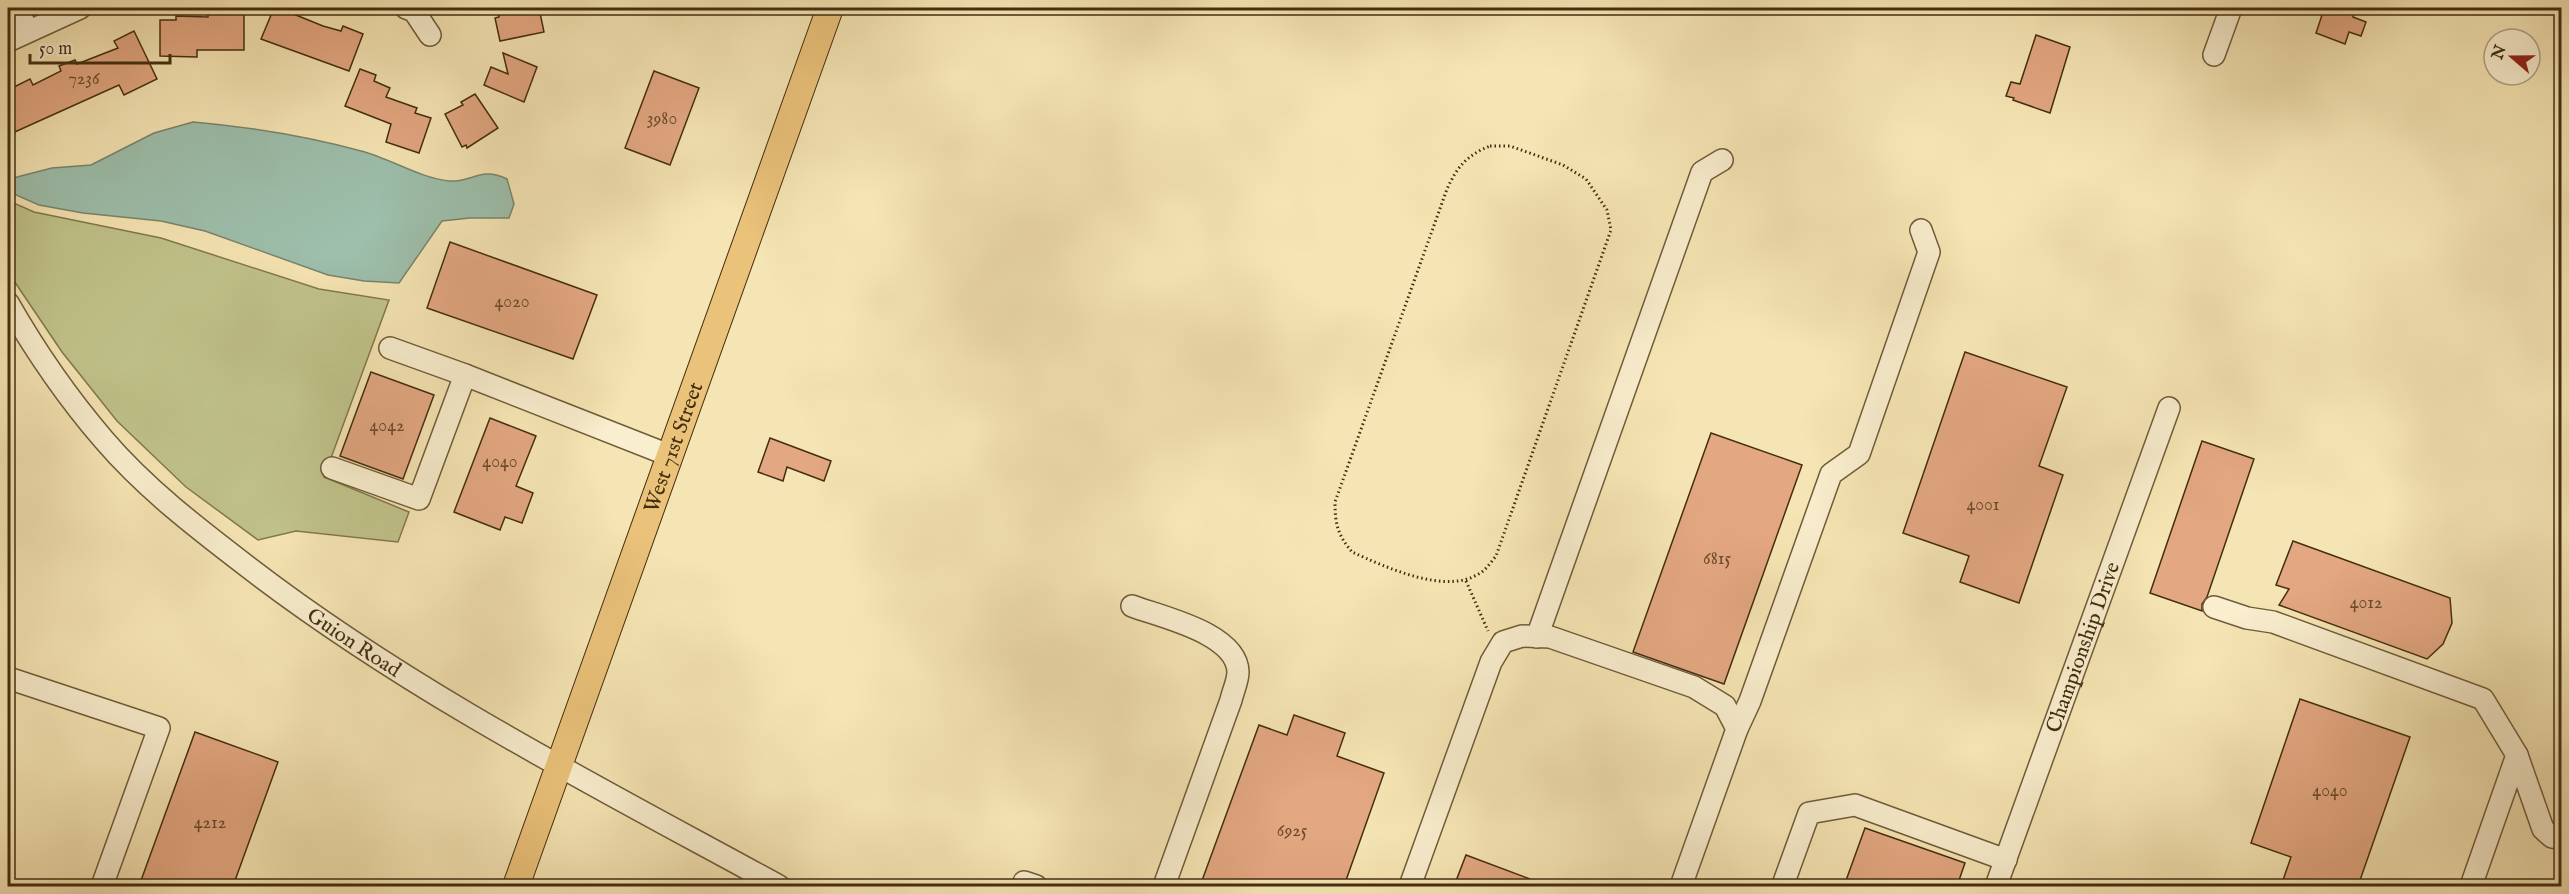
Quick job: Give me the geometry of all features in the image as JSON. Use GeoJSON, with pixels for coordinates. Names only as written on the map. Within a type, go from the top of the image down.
{"type":"FeatureCollection","features":[{"type":"Feature","properties":{"kind":"main road","name":"West 71st Street"},"geometry":{"type":"LineString","coordinates":[[516,886],[830,8]]}},
{"type":"Feature","properties":{"kind":"street"},"geometry":{"type":"LineString","coordinates":[[17,8],[28,31]]}},
{"type":"Feature","properties":{"kind":"street"},"geometry":{"type":"LineString","coordinates":[[8,41],[80,8]]}},
{"type":"Feature","properties":{"kind":"street"},"geometry":{"type":"LineString","coordinates":[[406,8],[414,11],[430,35]]}},
{"type":"Feature","properties":{"kind":"street"},"geometry":{"type":"LineString","coordinates":[[2214,55],[2231,8]]}},
{"type":"Feature","properties":{"kind":"street"},"geometry":{"type":"LineString","coordinates":[[1537,637],[1702,172],[1722,160]]}},
{"type":"Feature","properties":{"kind":"street"},"geometry":{"type":"LineString","coordinates":[[1681,886],[1831,474],[1859,454],[1929,252],[1921,230]]}},
{"type":"Feature","properties":{"kind":"street","name":"Guion Road"},"geometry":{"type":"LineString","coordinates":[[8,303],[27,338],[62,389],[104,440],[146,484],[281,592],[364,651],[443,700],[779,886]]}},
{"type":"Feature","properties":{"kind":"street"},"geometry":{"type":"LineString","coordinates":[[390,348],[671,456]]}},
{"type":"Feature","properties":{"kind":"street"},"geometry":{"type":"LineString","coordinates":[[332,468],[419,500],[465,375]]}},
{"type":"Feature","properties":{"kind":"street","name":"Championship Drive"},"geometry":{"type":"LineString","coordinates":[[1996,886],[2169,408]]}},
{"type":"Feature","properties":{"kind":"street"},"geometry":{"type":"LineString","coordinates":[[1132,606],[1208,633],[1231,654],[1238,672],[1231,700],[1164,886]]}},
{"type":"Feature","properties":{"kind":"street"},"geometry":{"type":"LineString","coordinates":[[2214,607],[2247,618],[2273,622],[2483,699],[2517,755],[2543,829],[2552,837],[2562,838]]}},
{"type":"Feature","properties":{"kind":"street"},"geometry":{"type":"LineString","coordinates":[[1410,886],[1491,662],[1503,642],[1522,636],[1550,637],[1694,687],[1725,706],[1737,729]]}},
{"type":"Feature","properties":{"kind":"street"},"geometry":{"type":"LineString","coordinates":[[8,678],[159,728],[102,886]]}},
{"type":"Feature","properties":{"kind":"street"},"geometry":{"type":"LineString","coordinates":[[2470,886],[2517,755]]}},
{"type":"Feature","properties":{"kind":"street"},"geometry":{"type":"LineString","coordinates":[[1784,882],[1809,813],[1855,805],[2006,860]]}},
{"type":"Feature","properties":{"kind":"path"},"geometry":{"type":"LineString","coordinates":[[1490,146],[1510,146],[1563,165],[1587,179],[1607,210],[1611,230],[1496,556],[1482,573],[1466,581],[1437,582],[1352,552],[1344,542],[1335,522],[1335,502],[1447,189],[1457,168],[1473,153],[1490,146]]}},
{"type":"Feature","properties":{"kind":"path"},"geometry":{"type":"LineString","coordinates":[[1466,581],[1497,652]]}},
{"type":"Feature","properties":{"kind":"green space"},"geometry":{"type":"Polygon","coordinates":[[[8,198],[9,201],[34,212],[161,238],[319,289],[389,300],[324,477],[409,512],[398,542],[296,531],[258,540],[186,487],[117,421],[62,352],[8,272],[8,198]]]}},
{"type":"Feature","properties":{"kind":"shaded area"},"geometry":{"type":"Polygon","coordinates":[[[193,122],[320,141],[372,154],[416,172],[449,181],[464,180],[483,174],[498,175],[507,179],[514,204],[509,218],[442,221],[399,283],[364,281],[328,275],[205,231],[161,221],[83,213],[39,205],[16,195],[8,183],[17,177],[52,168],[91,165],[154,133],[193,122]]]}},
{"type":"Feature","properties":{"kind":"building"},"geometry":{"type":"Polygon","coordinates":[[[223,8],[244,8],[244,50],[197,50],[197,57],[160,56],[160,20],[176,20],[176,16],[208,17],[208,10],[223,10],[223,8]]]}},
{"type":"Feature","properties":{"kind":"building"},"geometry":{"type":"Polygon","coordinates":[[[274,8],[293,8],[291,13],[323,26],[341,31],[343,26],[363,34],[349,71],[261,39],[274,8]]]}},
{"type":"Feature","properties":{"kind":"building"},"geometry":{"type":"Polygon","coordinates":[[[497,8],[539,8],[544,32],[500,41],[495,18],[499,17],[497,8]]]}},
{"type":"Feature","properties":{"kind":"building"},"geometry":{"type":"Polygon","coordinates":[[[2328,8],[2357,8],[2353,17],[2366,22],[2361,36],[2349,32],[2345,44],[2316,33],[2323,12],[2326,13],[2328,8]]]}},
{"type":"Feature","properties":{"kind":"building"},"geometry":{"type":"Polygon","coordinates":[[[134,31],[157,79],[124,95],[119,85],[8,135],[8,90],[30,79],[33,85],[61,71],[59,66],[75,60],[77,64],[118,48],[114,41],[134,31]]]}},
{"type":"Feature","properties":{"kind":"building"},"geometry":{"type":"Polygon","coordinates":[[[2036,35],[2070,47],[2050,113],[2006,96],[2011,82],[2020,84],[2036,35]]]}},
{"type":"Feature","properties":{"kind":"building"},"geometry":{"type":"Polygon","coordinates":[[[503,53],[537,67],[524,102],[484,85],[491,67],[508,74],[503,53]]]}},
{"type":"Feature","properties":{"kind":"building"},"geometry":{"type":"Polygon","coordinates":[[[360,69],[376,75],[374,81],[390,88],[386,97],[417,108],[415,113],[431,118],[419,153],[386,142],[391,124],[345,106],[360,69]]]}},
{"type":"Feature","properties":{"kind":"building"},"geometry":{"type":"Polygon","coordinates":[[[654,71],[699,88],[670,165],[625,148],[654,71]]]}},
{"type":"Feature","properties":{"kind":"building"},"geometry":{"type":"Polygon","coordinates":[[[475,94],[498,128],[467,148],[466,145],[462,147],[445,114],[463,105],[461,102],[475,94]]]}},
{"type":"Feature","properties":{"kind":"building"},"geometry":{"type":"Polygon","coordinates":[[[450,242],[597,295],[573,359],[427,308],[450,242]]]}},
{"type":"Feature","properties":{"kind":"building"},"geometry":{"type":"Polygon","coordinates":[[[1965,352],[2067,387],[2039,466],[2063,475],[2019,603],[1960,582],[1969,556],[1903,533],[1965,352]]]}},
{"type":"Feature","properties":{"kind":"building"},"geometry":{"type":"Polygon","coordinates":[[[371,372],[434,395],[403,479],[340,456],[371,372]]]}},
{"type":"Feature","properties":{"kind":"building"},"geometry":{"type":"Polygon","coordinates":[[[490,418],[536,436],[516,486],[533,493],[522,523],[505,517],[500,530],[454,512],[490,418]]]}},
{"type":"Feature","properties":{"kind":"building"},"geometry":{"type":"Polygon","coordinates":[[[1711,433],[1802,465],[1724,684],[1633,652],[1711,433]]]}},
{"type":"Feature","properties":{"kind":"building"},"geometry":{"type":"Polygon","coordinates":[[[770,438],[831,461],[824,481],[787,467],[783,481],[758,472],[770,438]]]}},
{"type":"Feature","properties":{"kind":"building"},"geometry":{"type":"Polygon","coordinates":[[[2202,441],[2254,459],[2207,597],[2202,604],[2202,611],[2150,593],[2202,441]]]}},
{"type":"Feature","properties":{"kind":"building"},"geometry":{"type":"Polygon","coordinates":[[[2293,541],[2450,598],[2452,623],[2443,644],[2427,659],[2279,605],[2289,589],[2276,585],[2293,541]]]}},
{"type":"Feature","properties":{"kind":"building"},"geometry":{"type":"Polygon","coordinates":[[[2300,699],[2410,737],[2358,886],[2293,886],[2282,883],[2291,857],[2251,843],[2300,699]]]}},
{"type":"Feature","properties":{"kind":"building"},"geometry":{"type":"Polygon","coordinates":[[[1294,715],[1345,733],[1337,756],[1384,773],[1344,886],[1200,886],[1259,725],[1287,735],[1294,715]]]}},
{"type":"Feature","properties":{"kind":"building"},"geometry":{"type":"Polygon","coordinates":[[[195,732],[278,762],[233,886],[139,886],[195,732]]]}},
{"type":"Feature","properties":{"kind":"building"},"geometry":{"type":"Polygon","coordinates":[[[1865,828],[1965,863],[1957,886],[1844,886],[1865,828]]]}},
{"type":"Feature","properties":{"kind":"building"},"geometry":{"type":"Polygon","coordinates":[[[1466,855],[1546,885],[1546,886],[1454,886],[1466,855]]]}}]}
